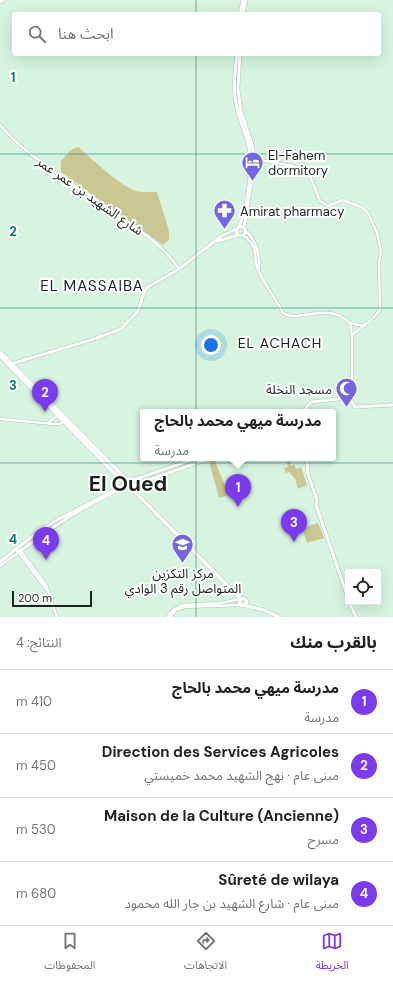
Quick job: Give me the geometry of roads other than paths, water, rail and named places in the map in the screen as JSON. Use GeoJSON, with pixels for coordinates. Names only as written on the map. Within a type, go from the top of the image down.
{"type":"FeatureCollection","features":[{"type":"Feature","properties":{"kind":"main road"},"geometry":{"type":"LineString","coordinates":[[240,12],[243,0]]}},
{"type":"Feature","properties":{"kind":"main road"},"geometry":{"type":"LineString","coordinates":[[243,12],[246,0]]}},
{"type":"Feature","properties":{"kind":"main road"},"geometry":{"type":"LineString","coordinates":[[237,56],[234,88],[236,104],[253,159],[246,200],[237,232],[241,235]]}},
{"type":"Feature","properties":{"kind":"main road"},"geometry":{"type":"LineString","coordinates":[[214,242],[241,235],[245,229],[253,159],[251,141],[241,112],[238,84],[240,56]]}},
{"type":"Feature","properties":{"kind":"main road"},"geometry":{"type":"LineString","coordinates":[[10,365],[121,329],[138,312],[144,292],[148,287],[179,268],[214,242],[238,227],[245,229]]}},
{"type":"Feature","properties":{"kind":"main road"},"geometry":{"type":"LineString","coordinates":[[0,352],[10,365]]}},
{"type":"Feature","properties":{"kind":"main road"},"geometry":{"type":"LineString","coordinates":[[0,356],[59,414],[127,486],[240,599],[242,605]]}},
{"type":"Feature","properties":{"kind":"main road"},"geometry":{"type":"LineString","coordinates":[[305,409],[311,402],[338,399],[348,396],[355,407],[393,405]]}},
{"type":"Feature","properties":{"kind":"main road"},"geometry":{"type":"LineString","coordinates":[[0,566],[41,530],[61,518],[132,484],[65,421]]}},
{"type":"Feature","properties":{"kind":"main road"},"geometry":{"type":"LineString","coordinates":[[127,486],[129,481],[188,461]]}},
{"type":"Feature","properties":{"kind":"main road"},"geometry":{"type":"LineString","coordinates":[[127,486],[202,461]]}},
{"type":"Feature","properties":{"kind":"main road"},"geometry":{"type":"LineString","coordinates":[[308,461],[308,474],[317,500],[316,505],[345,589]]}},
{"type":"Feature","properties":{"kind":"main road"},"geometry":{"type":"LineString","coordinates":[[0,562],[18,550]]}},
{"type":"Feature","properties":{"kind":"main road"},"geometry":{"type":"LineString","coordinates":[[240,599],[244,598],[254,607]]}},
{"type":"Feature","properties":{"kind":"main road"},"geometry":{"type":"LineString","coordinates":[[242,605],[246,605],[247,601]]}},
{"type":"Feature","properties":{"kind":"main road"},"geometry":{"type":"LineString","coordinates":[[242,605],[268,611],[279,617]]}},
{"type":"Feature","properties":{"kind":"main road"},"geometry":{"type":"LineString","coordinates":[[351,605],[356,617]]}},
{"type":"Feature","properties":{"kind":"street","name":"شارع الشهيد بن عمر عمر"},"geometry":{"type":"LineString","coordinates":[[0,125],[34,158],[154,241],[172,258],[179,268]]}},
{"type":"Feature","properties":{"kind":"street"},"geometry":{"type":"LineString","coordinates":[[253,159],[293,166],[308,171],[320,201],[328,206],[343,200],[363,208],[368,213],[377,233],[381,251],[379,263],[381,302],[378,313],[352,335]]}},
{"type":"Feature","properties":{"kind":"street"},"geometry":{"type":"LineString","coordinates":[[245,229],[256,244],[259,270]]}},
{"type":"Feature","properties":{"kind":"street"},"geometry":{"type":"LineString","coordinates":[[241,235],[248,238],[254,246],[257,267],[266,286],[283,312],[287,315],[297,316],[328,312],[339,315],[350,323],[364,326]]}},
{"type":"Feature","properties":{"kind":"street"},"geometry":{"type":"LineString","coordinates":[[348,396],[352,378],[352,335],[350,323]]}},
{"type":"Feature","properties":{"kind":"street"},"geometry":{"type":"LineString","coordinates":[[47,423],[59,414]]}},
{"type":"Feature","properties":{"kind":"street"},"geometry":{"type":"LineString","coordinates":[[0,419],[60,424],[65,421]]}},
{"type":"Feature","properties":{"kind":"street"},"geometry":{"type":"LineString","coordinates":[[18,550],[48,592],[57,617]]}},
{"type":"Feature","properties":{"kind":"street"},"geometry":{"type":"LineString","coordinates":[[168,617],[174,608],[182,605],[219,603],[240,599]]}},
{"type":"Feature","properties":{"kind":"street"},"geometry":{"type":"LineString","coordinates":[[168,617],[177,609],[185,607],[242,605]]}},
{"type":"Feature","properties":{"kind":"place","name":"El-Fahem dormitory"},"geometry":{"type":"Point","coordinates":[253,182]}},
{"type":"Feature","properties":{"kind":"place","name":"Amirat pharmacy"},"geometry":{"type":"Point","coordinates":[224,230]}},
{"type":"Feature","properties":{"kind":"place","name":"مسجد النخلة"},"geometry":{"type":"Point","coordinates":[347,408]}},
{"type":"Feature","properties":{"kind":"place","name":"Direction des Services Agricoles"},"geometry":{"type":"Point","coordinates":[45,412]}},
{"type":"Feature","properties":{"kind":"place","name":"مدرسة ميهي محمد بالحاج"},"geometry":{"type":"Point","coordinates":[238,507]}},
{"type":"Feature","properties":{"kind":"place","name":"Maison de la Culture (Ancienne)"},"geometry":{"type":"Point","coordinates":[294,542]}},
{"type":"Feature","properties":{"kind":"place","name":"Sûreté de wilaya"},"geometry":{"type":"Point","coordinates":[46,560]}},
{"type":"Feature","properties":{"kind":"place","name":"مركز التكزين المتواصل رقم 3 الوادي"},"geometry":{"type":"Point","coordinates":[183,564]}},
{"type":"Feature","properties":{"kind":"district","name":"EL MASSAIBA"},"geometry":{"type":"Point","coordinates":[92,286]}},
{"type":"Feature","properties":{"kind":"district","name":"EL ACHACH"},"geometry":{"type":"Point","coordinates":[280,343]}},
{"type":"Feature","properties":{"kind":"district","name":"El Oued"},"geometry":{"type":"Point","coordinates":[128,484]}}]}
